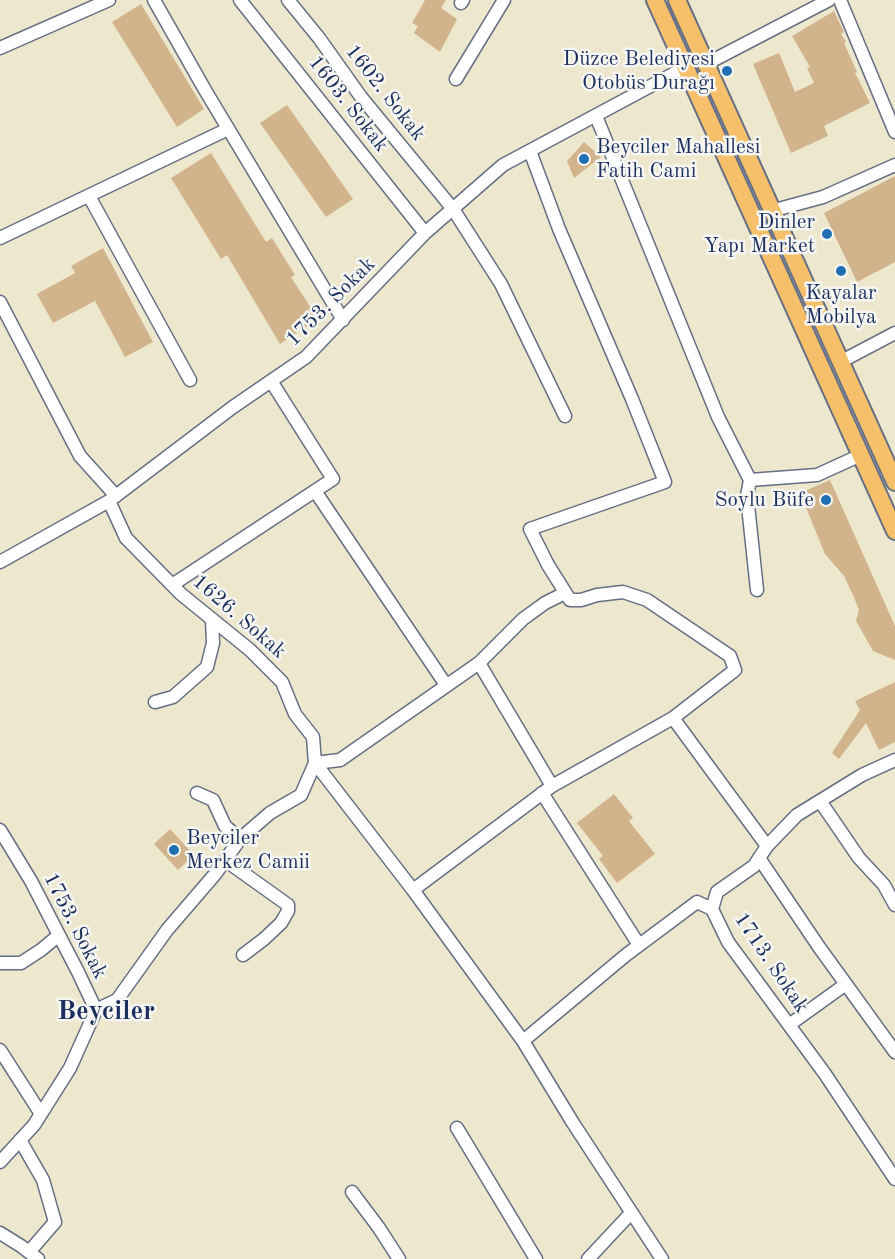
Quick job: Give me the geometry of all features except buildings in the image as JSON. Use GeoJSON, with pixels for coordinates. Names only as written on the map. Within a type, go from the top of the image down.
{"type":"FeatureCollection","features":[{"type":"Feature","properties":{"kind":"main road"},"geometry":{"type":"LineString","coordinates":[[654,0],[895,531]]}},
{"type":"Feature","properties":{"kind":"main road"},"geometry":{"type":"LineString","coordinates":[[677,0],[840,362],[893,470]]}},
{"type":"Feature","properties":{"kind":"street"},"geometry":{"type":"LineString","coordinates":[[0,48],[109,0]]}},
{"type":"Feature","properties":{"kind":"street"},"geometry":{"type":"LineString","coordinates":[[154,0],[228,129],[343,320]]}},
{"type":"Feature","properties":{"kind":"street","name":"1603. Sokak"},"geometry":{"type":"LineString","coordinates":[[240,0],[425,234]]}},
{"type":"Feature","properties":{"kind":"street","name":"1602. Sokak"},"geometry":{"type":"LineString","coordinates":[[288,0],[319,38],[367,105],[453,209],[501,285],[565,416]]}},
{"type":"Feature","properties":{"kind":"street"},"geometry":{"type":"LineString","coordinates":[[456,79],[504,0]]}},
{"type":"Feature","properties":{"kind":"street"},"geometry":{"type":"LineString","coordinates":[[706,64],[829,0]]}},
{"type":"Feature","properties":{"kind":"street"},"geometry":{"type":"LineString","coordinates":[[840,0],[895,132]]}},
{"type":"Feature","properties":{"kind":"street","name":"1753. Sokak"},"geometry":{"type":"LineString","coordinates":[[0,562],[112,499],[224,414],[306,357],[425,234],[503,165],[686,67]]}},
{"type":"Feature","properties":{"kind":"street"},"geometry":{"type":"LineString","coordinates":[[596,116],[704,384],[750,480],[747,496],[757,590]]}},
{"type":"Feature","properties":{"kind":"street"},"geometry":{"type":"LineString","coordinates":[[0,238],[228,129]]}},
{"type":"Feature","properties":{"kind":"street"},"geometry":{"type":"LineString","coordinates":[[413,890],[547,789],[673,718],[735,670],[730,656],[647,600],[623,592],[570,600],[530,529],[664,483],[632,399],[559,229],[530,151]]}},
{"type":"Feature","properties":{"kind":"street"},"geometry":{"type":"LineString","coordinates":[[771,211],[823,197],[895,165]]}},
{"type":"Feature","properties":{"kind":"street"},"geometry":{"type":"LineString","coordinates":[[89,196],[190,380]]}},
{"type":"Feature","properties":{"kind":"street","name":"1626. Sokak"},"geometry":{"type":"LineString","coordinates":[[0,302],[80,456],[112,499],[126,538],[172,585],[250,650],[282,682],[295,714],[313,737],[315,763]]}},
{"type":"Feature","properties":{"kind":"street"},"geometry":{"type":"LineString","coordinates":[[840,362],[895,333]]}},
{"type":"Feature","properties":{"kind":"street"},"geometry":{"type":"LineString","coordinates":[[172,585],[333,479],[271,381]]}},
{"type":"Feature","properties":{"kind":"street"},"geometry":{"type":"LineString","coordinates":[[750,480],[817,475],[861,455]]}},
{"type":"Feature","properties":{"kind":"street"},"geometry":{"type":"LineString","coordinates":[[315,492],[446,685]]}},
{"type":"Feature","properties":{"kind":"street"},"geometry":{"type":"LineString","coordinates":[[315,763],[340,760],[478,663],[523,619],[545,603],[565,593]]}},
{"type":"Feature","properties":{"kind":"street"},"geometry":{"type":"LineString","coordinates":[[155,702],[173,697],[207,668],[213,643],[212,620]]}},
{"type":"Feature","properties":{"kind":"street"},"geometry":{"type":"LineString","coordinates":[[478,663],[547,789],[639,945]]}},
{"type":"Feature","properties":{"kind":"street"},"geometry":{"type":"LineString","coordinates":[[673,718],[767,846]]}},
{"type":"Feature","properties":{"kind":"street","name":"1713. Sokak"},"geometry":{"type":"LineString","coordinates":[[895,760],[862,775],[797,815],[767,846],[754,866],[717,892],[712,909],[728,942],[825,1074],[895,1179]]}},
{"type":"Feature","properties":{"kind":"street"},"geometry":{"type":"LineString","coordinates":[[96,1010],[117,1000],[167,930],[225,861],[240,839],[270,813],[301,795],[315,763]]}},
{"type":"Feature","properties":{"kind":"street"},"geometry":{"type":"LineString","coordinates":[[315,763],[413,890],[523,1041],[573,1123],[662,1259]]}},
{"type":"Feature","properties":{"kind":"street"},"geometry":{"type":"LineString","coordinates":[[197,793],[213,800],[225,826],[240,839]]}},
{"type":"Feature","properties":{"kind":"street"},"geometry":{"type":"LineString","coordinates":[[820,801],[859,858],[884,885],[895,905]]}},
{"type":"Feature","properties":{"kind":"street","name":"1753. Sokak"},"geometry":{"type":"LineString","coordinates":[[0,830],[5,849],[59,935],[96,1010],[70,1068],[41,1114],[0,1162]]}},
{"type":"Feature","properties":{"kind":"street"},"geometry":{"type":"LineString","coordinates":[[759,858],[819,947],[895,1052]]}},
{"type":"Feature","properties":{"kind":"street"},"geometry":{"type":"LineString","coordinates":[[225,861],[288,905],[288,911],[280,923],[243,955]]}},
{"type":"Feature","properties":{"kind":"street"},"geometry":{"type":"LineString","coordinates":[[523,1041],[639,945],[697,902],[712,909]]}},
{"type":"Feature","properties":{"kind":"street"},"geometry":{"type":"LineString","coordinates":[[0,963],[21,963],[59,935]]}},
{"type":"Feature","properties":{"kind":"street"},"geometry":{"type":"LineString","coordinates":[[789,1026],[846,984]]}},
{"type":"Feature","properties":{"kind":"street"},"geometry":{"type":"LineString","coordinates":[[0,1050],[41,1114]]}},
{"type":"Feature","properties":{"kind":"street"},"geometry":{"type":"LineString","coordinates":[[457,1128],[536,1259]]}},
{"type":"Feature","properties":{"kind":"street"},"geometry":{"type":"LineString","coordinates":[[0,1233],[33,1255],[55,1222],[43,1180],[20,1140]]}},
{"type":"Feature","properties":{"kind":"street"},"geometry":{"type":"LineString","coordinates":[[352,1192],[399,1259]]}},
{"type":"Feature","properties":{"kind":"street"},"geometry":{"type":"LineString","coordinates":[[588,1259],[631,1213]]}},
{"type":"Feature","properties":{"kind":"place","name":"Düzce Belediyesi Otobüs Durağı"},"geometry":{"type":"Point","coordinates":[727,71]}},
{"type":"Feature","properties":{"kind":"place","name":"Beyciler Mahallesi Fatih Cami"},"geometry":{"type":"Point","coordinates":[584,159]}},
{"type":"Feature","properties":{"kind":"place","name":"Dinler Yapı Market"},"geometry":{"type":"Point","coordinates":[827,234]}},
{"type":"Feature","properties":{"kind":"place","name":"Kayalar Mobilya"},"geometry":{"type":"Point","coordinates":[841,271]}},
{"type":"Feature","properties":{"kind":"place","name":"Soylu Büfe"},"geometry":{"type":"Point","coordinates":[826,500]}},
{"type":"Feature","properties":{"kind":"place","name":"Beyciler Merkez Camii"},"geometry":{"type":"Point","coordinates":[174,850]}},
{"type":"Feature","properties":{"kind":"district","name":"Beyciler"},"geometry":{"type":"Point","coordinates":[106,1012]}}]}
